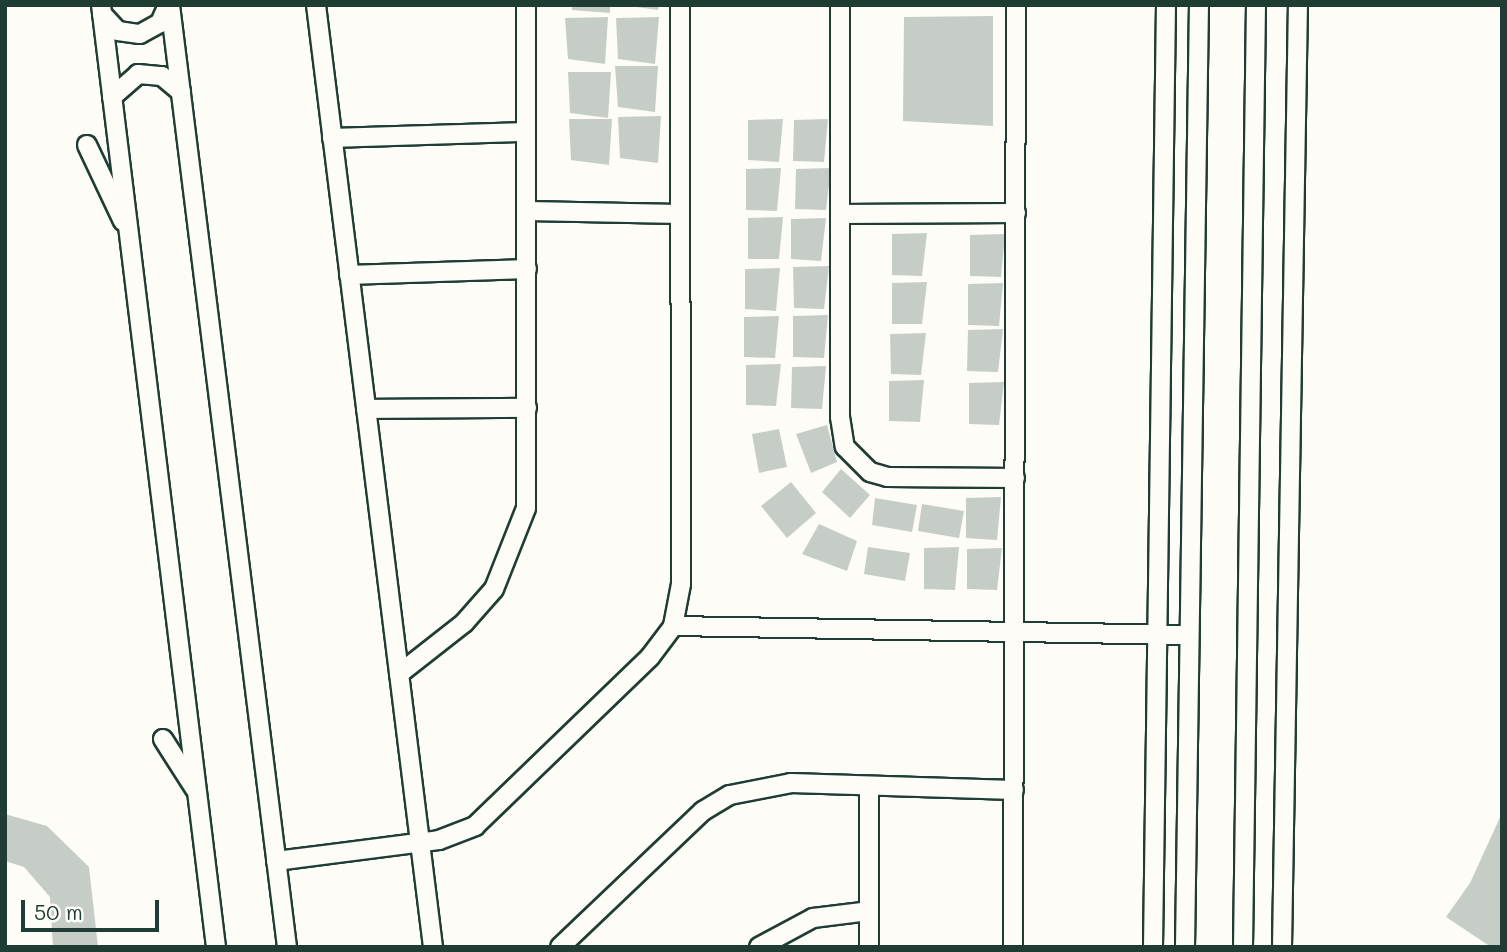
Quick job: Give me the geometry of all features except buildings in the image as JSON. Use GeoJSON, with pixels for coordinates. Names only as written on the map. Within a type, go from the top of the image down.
{"type":"FeatureCollection","features":[{"type":"Feature","properties":{"kind":"street"},"geometry":{"type":"LineString","coordinates":[[102,10],[118,31],[140,34],[160,23],[169,5]]}},
{"type":"Feature","properties":{"kind":"street"},"geometry":{"type":"LineString","coordinates":[[169,5],[287,947]]}},
{"type":"Feature","properties":{"kind":"street"},"geometry":{"type":"LineString","coordinates":[[316,5],[433,947]]}},
{"type":"Feature","properties":{"kind":"street"},"geometry":{"type":"LineString","coordinates":[[399,674],[464,623],[494,589],[514,550],[526,508],[526,5]]}},
{"type":"Feature","properties":{"kind":"street"},"geometry":{"type":"LineString","coordinates":[[276,861],[420,844],[475,826],[650,657],[673,626],[681,584],[680,5]]}},
{"type":"Feature","properties":{"kind":"street"},"geometry":{"type":"LineString","coordinates":[[840,5],[840,417],[845,447],[870,472],[887,477],[1015,478]]}},
{"type":"Feature","properties":{"kind":"street"},"geometry":{"type":"LineString","coordinates":[[1013,947],[1016,5]]}},
{"type":"Feature","properties":{"kind":"street"},"geometry":{"type":"LineString","coordinates":[[1153,947],[1166,5]]}},
{"type":"Feature","properties":{"kind":"street"},"geometry":{"type":"LineString","coordinates":[[1185,947],[1199,5]]}},
{"type":"Feature","properties":{"kind":"street"},"geometry":{"type":"LineString","coordinates":[[1243,947],[1256,5]]}},
{"type":"Feature","properties":{"kind":"street"},"geometry":{"type":"LineString","coordinates":[[1282,947],[1298,5]]}},
{"type":"Feature","properties":{"kind":"street"},"geometry":{"type":"LineString","coordinates":[[102,10],[216,947]]}},
{"type":"Feature","properties":{"kind":"street"},"geometry":{"type":"LineString","coordinates":[[112,97],[138,74],[162,76],[181,92]]}},
{"type":"Feature","properties":{"kind":"street"},"geometry":{"type":"LineString","coordinates":[[332,138],[526,132]]}},
{"type":"Feature","properties":{"kind":"street"},"geometry":{"type":"LineString","coordinates":[[87,145],[129,234]]}},
{"type":"Feature","properties":{"kind":"street"},"geometry":{"type":"LineString","coordinates":[[527,211],[680,214]]}},
{"type":"Feature","properties":{"kind":"street"},"geometry":{"type":"LineString","coordinates":[[840,214],[1016,213]]}},
{"type":"Feature","properties":{"kind":"street"},"geometry":{"type":"LineString","coordinates":[[349,275],[527,269]]}},
{"type":"Feature","properties":{"kind":"street"},"geometry":{"type":"LineString","coordinates":[[366,409],[527,408]]}},
{"type":"Feature","properties":{"kind":"street"},"geometry":{"type":"LineString","coordinates":[[673,626],[1189,635]]}},
{"type":"Feature","properties":{"kind":"street"},"geometry":{"type":"LineString","coordinates":[[163,739],[197,793]]}},
{"type":"Feature","properties":{"kind":"street"},"geometry":{"type":"LineString","coordinates":[[559,947],[703,811],[730,795],[760,785],[1014,790]]}},
{"type":"Feature","properties":{"kind":"street"},"geometry":{"type":"LineString","coordinates":[[869,786],[869,947]]}},
{"type":"Feature","properties":{"kind":"street"},"geometry":{"type":"LineString","coordinates":[[760,947],[813,918],[869,911]]}}]}
